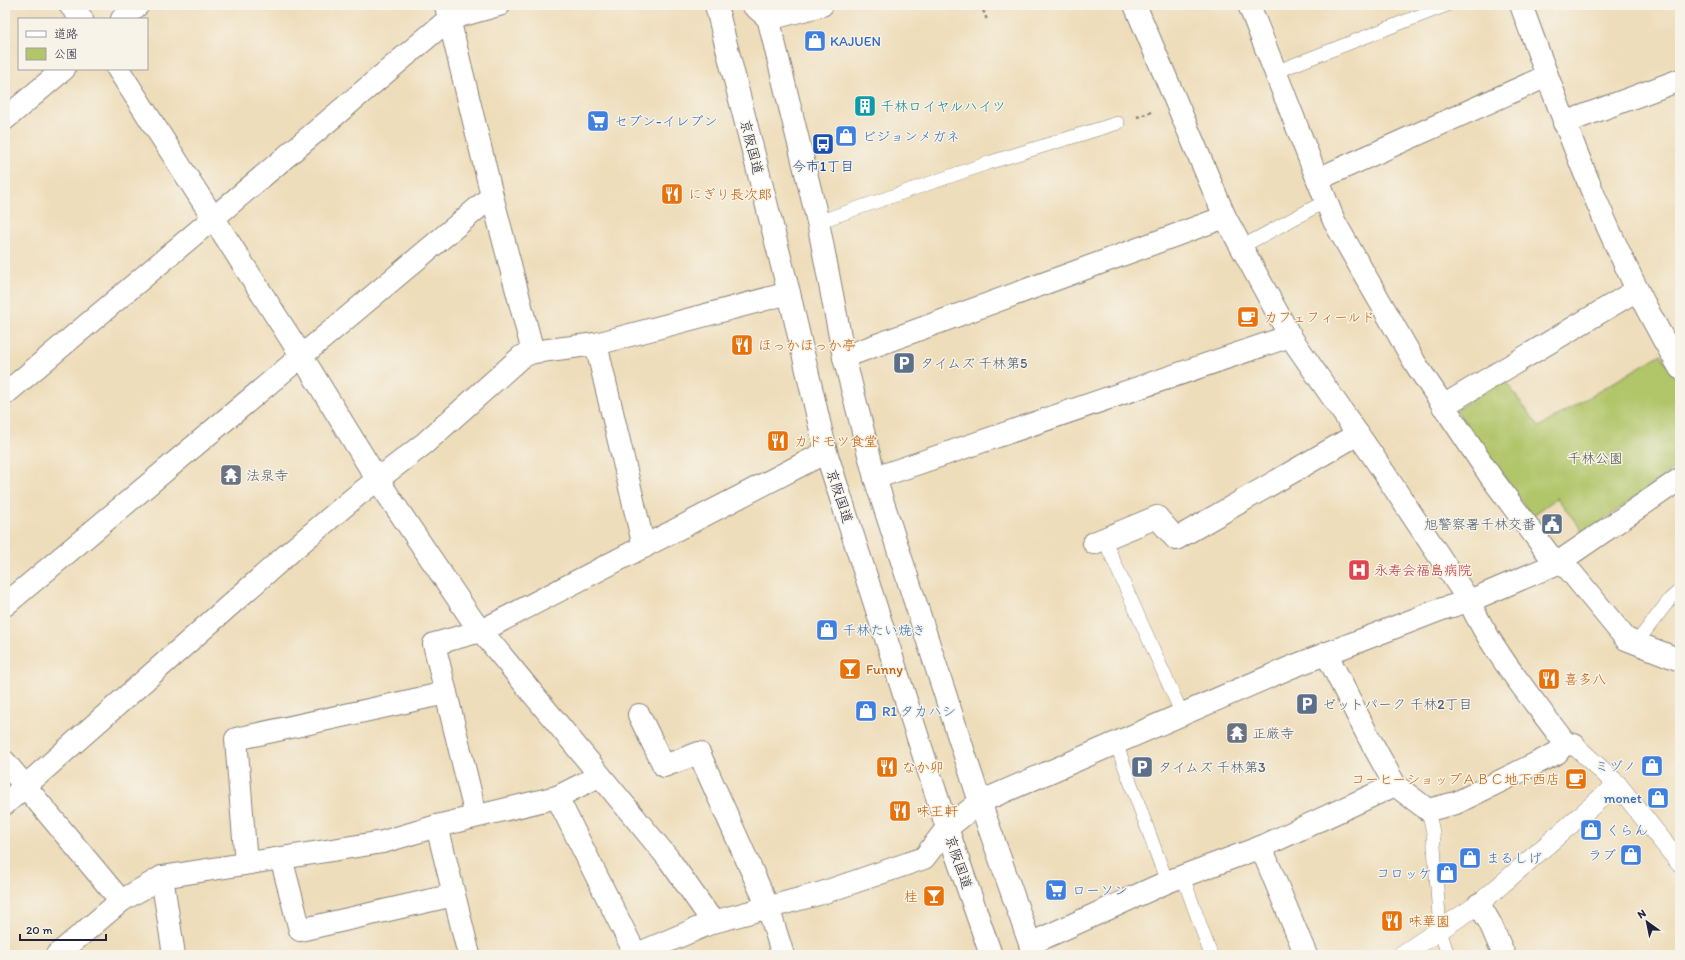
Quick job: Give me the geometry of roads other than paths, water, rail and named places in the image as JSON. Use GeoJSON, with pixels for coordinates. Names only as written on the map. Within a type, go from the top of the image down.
{"type":"FeatureCollection","features":[{"type":"Feature","properties":{"kind":"main road"},"geometry":{"type":"LineString","coordinates":[[70,5],[81,18]]}},
{"type":"Feature","properties":{"kind":"main road"},"geometry":{"type":"LineString","coordinates":[[123,18],[138,5]]}},
{"type":"Feature","properties":{"kind":"main road"},"geometry":{"type":"LineString","coordinates":[[5,394],[213,218],[447,12],[499,5]]}},
{"type":"Feature","properties":{"kind":"main road","name":"京阪国道"},"geometry":{"type":"LineString","coordinates":[[716,5],[789,293],[826,452],[947,828],[991,955]]}},
{"type":"Feature","properties":{"kind":"main road"},"geometry":{"type":"LineString","coordinates":[[822,5],[762,10],[818,222],[844,357],[875,478],[980,802],[1032,949],[1175,880],[1261,847],[1395,785]]}},
{"type":"Feature","properties":{"kind":"main road"},"geometry":{"type":"LineString","coordinates":[[1135,5],[1225,217],[1290,336],[1358,434],[1469,601],[1479,624],[1499,653],[1569,744],[1557,753],[1456,804],[1428,810],[1395,785],[1368,736],[1326,653]]}},
{"type":"Feature","properties":{"kind":"main road"},"geometry":{"type":"LineString","coordinates":[[1249,5],[1334,220],[1415,363],[1443,406],[1491,478],[1559,563],[1626,639],[1680,660]]}},
{"type":"Feature","properties":{"kind":"main road"},"geometry":{"type":"LineString","coordinates":[[1521,5],[1564,123],[1637,290],[1673,339],[1680,368]]}},
{"type":"Feature","properties":{"kind":"main road"},"geometry":{"type":"LineString","coordinates":[[447,12],[492,196],[533,352]]}},
{"type":"Feature","properties":{"kind":"main road"},"geometry":{"type":"LineString","coordinates":[[5,119],[63,70]]}},
{"type":"Feature","properties":{"kind":"main road"},"geometry":{"type":"LineString","coordinates":[[119,70],[301,355],[378,479],[481,632],[668,858],[714,922]]}},
{"type":"Feature","properties":{"kind":"main road"},"geometry":{"type":"LineString","coordinates":[[1318,179],[1547,76]]}},
{"type":"Feature","properties":{"kind":"main road"},"geometry":{"type":"LineString","coordinates":[[1564,123],[1680,80]]}},
{"type":"Feature","properties":{"kind":"main road"},"geometry":{"type":"LineString","coordinates":[[5,605],[492,196]]}},
{"type":"Feature","properties":{"kind":"main road"},"geometry":{"type":"LineString","coordinates":[[844,357],[1225,217]]}},
{"type":"Feature","properties":{"kind":"main road"},"geometry":{"type":"LineString","coordinates":[[1443,406],[1637,290]]}},
{"type":"Feature","properties":{"kind":"main road"},"geometry":{"type":"LineString","coordinates":[[5,804],[290,552],[378,479],[425,443],[521,357],[533,352],[596,344],[789,293]]}},
{"type":"Feature","properties":{"kind":"main road"},"geometry":{"type":"LineString","coordinates":[[875,478],[1290,336]]}},
{"type":"Feature","properties":{"kind":"main road"},"geometry":{"type":"LineString","coordinates":[[596,344],[644,547]]}},
{"type":"Feature","properties":{"kind":"main road"},"geometry":{"type":"LineString","coordinates":[[1099,541],[1157,517],[1176,539],[1358,434]]}},
{"type":"Feature","properties":{"kind":"main road"},"geometry":{"type":"LineString","coordinates":[[476,816],[434,644],[481,632],[826,452]]}},
{"type":"Feature","properties":{"kind":"main road"},"geometry":{"type":"LineString","coordinates":[[557,796],[635,955],[714,922],[822,893],[924,858],[947,828],[980,802],[1326,653],[1442,609],[1469,601],[1559,563],[1680,478]]}},
{"type":"Feature","properties":{"kind":"main road"},"geometry":{"type":"LineString","coordinates":[[246,863],[236,739],[446,694]]}},
{"type":"Feature","properties":{"kind":"main road"},"geometry":{"type":"LineString","coordinates":[[639,715],[664,766],[699,753],[768,907],[784,955]]}},
{"type":"Feature","properties":{"kind":"main road"},"geometry":{"type":"LineString","coordinates":[[5,762],[121,901]]}},
{"type":"Feature","properties":{"kind":"main road"},"geometry":{"type":"LineString","coordinates":[[57,955],[121,901],[162,876],[383,842],[437,826],[557,796],[599,776]]}},
{"type":"Feature","properties":{"kind":"main road"},"geometry":{"type":"LineString","coordinates":[[437,826],[469,955]]}},
{"type":"Feature","properties":{"kind":"main road"},"geometry":{"type":"LineString","coordinates":[[1261,847],[1306,955]]}},
{"type":"Feature","properties":{"kind":"main road"},"geometry":{"type":"LineString","coordinates":[[281,858],[300,930],[454,895]]}},
{"type":"Feature","properties":{"kind":"main road"},"geometry":{"type":"LineString","coordinates":[[162,876],[174,955]]}},
{"type":"Feature","properties":{"kind":"main road"},"geometry":{"type":"LineString","coordinates":[[1479,904],[1490,923],[1504,955]]}},
{"type":"Feature","properties":{"kind":"street"},"geometry":{"type":"LineString","coordinates":[[1569,744],[1617,784],[1680,863]]}},
{"type":"Feature","properties":{"kind":"street"},"geometry":{"type":"LineString","coordinates":[[1402,955],[1440,932],[1479,904],[1617,784]]}},
{"type":"Feature","properties":{"kind":"lane"},"geometry":{"type":"LineString","coordinates":[[1275,72],[1447,5]]}},
{"type":"Feature","properties":{"kind":"lane"},"geometry":{"type":"LineString","coordinates":[[818,222],[991,162],[1118,123]]}},
{"type":"Feature","properties":{"kind":"lane"},"geometry":{"type":"LineString","coordinates":[[1241,247],[1326,201]]}},
{"type":"Feature","properties":{"kind":"lane"},"geometry":{"type":"LineString","coordinates":[[1099,541],[1182,714]]}},
{"type":"Feature","properties":{"kind":"lane"},"geometry":{"type":"LineString","coordinates":[[1636,643],[1670,599],[1680,590]]}},
{"type":"Feature","properties":{"kind":"lane"},"geometry":{"type":"LineString","coordinates":[[1116,743],[1175,880],[1211,955]]}},
{"type":"Feature","properties":{"kind":"lane"},"geometry":{"type":"LineString","coordinates":[[1428,810],[1433,832],[1440,932],[1448,955]]}},
{"type":"Feature","properties":{"kind":"place","name":"KAJUEN"},"geometry":{"type":"Point","coordinates":[815,41]}},
{"type":"Feature","properties":{"kind":"place","name":"千林ロイヤルハイツ"},"geometry":{"type":"Point","coordinates":[865,106]}},
{"type":"Feature","properties":{"kind":"place","name":"セブン-イレブン"},"geometry":{"type":"Point","coordinates":[598,121]}},
{"type":"Feature","properties":{"kind":"place","name":"ビジョンメガネ"},"geometry":{"type":"Point","coordinates":[846,136]}},
{"type":"Feature","properties":{"kind":"place","name":"今市1丁目"},"geometry":{"type":"Point","coordinates":[823,144]}},
{"type":"Feature","properties":{"kind":"place","name":"にぎり長次郎"},"geometry":{"type":"Point","coordinates":[672,194]}},
{"type":"Feature","properties":{"kind":"place","name":"カフェフィールド"},"geometry":{"type":"Point","coordinates":[1248,317]}},
{"type":"Feature","properties":{"kind":"place","name":"ほっかほっか亭"},"geometry":{"type":"Point","coordinates":[742,345]}},
{"type":"Feature","properties":{"kind":"place","name":"タイムズ 千林第5"},"geometry":{"type":"Point","coordinates":[904,363]}},
{"type":"Feature","properties":{"kind":"place","name":"カドモツ食堂"},"geometry":{"type":"Point","coordinates":[778,441]}},
{"type":"Feature","properties":{"kind":"place","name":"法泉寺"},"geometry":{"type":"Point","coordinates":[231,475]}},
{"type":"Feature","properties":{"kind":"place","name":"旭警察署千林交番"},"geometry":{"type":"Point","coordinates":[1552,524]}},
{"type":"Feature","properties":{"kind":"place","name":"永寿会福島病院"},"geometry":{"type":"Point","coordinates":[1359,570]}},
{"type":"Feature","properties":{"kind":"place","name":"千林たい焼き"},"geometry":{"type":"Point","coordinates":[827,630]}},
{"type":"Feature","properties":{"kind":"place","name":"Funny"},"geometry":{"type":"Point","coordinates":[850,669]}},
{"type":"Feature","properties":{"kind":"place","name":"喜多八"},"geometry":{"type":"Point","coordinates":[1549,679]}},
{"type":"Feature","properties":{"kind":"place","name":"ゼットパーク 千林2丁目"},"geometry":{"type":"Point","coordinates":[1307,704]}},
{"type":"Feature","properties":{"kind":"place","name":"R1 タカハシ"},"geometry":{"type":"Point","coordinates":[866,711]}},
{"type":"Feature","properties":{"kind":"place","name":"正厳寺"},"geometry":{"type":"Point","coordinates":[1237,733]}},
{"type":"Feature","properties":{"kind":"place","name":"ミヅノ"},"geometry":{"type":"Point","coordinates":[1652,766]}},
{"type":"Feature","properties":{"kind":"place","name":"なか卯"},"geometry":{"type":"Point","coordinates":[887,767]}},
{"type":"Feature","properties":{"kind":"place","name":"タイムズ 千林第3"},"geometry":{"type":"Point","coordinates":[1142,767]}},
{"type":"Feature","properties":{"kind":"place","name":"コーヒーショップＡＢＣ地下西店"},"geometry":{"type":"Point","coordinates":[1576,779]}},
{"type":"Feature","properties":{"kind":"place","name":"monet"},"geometry":{"type":"Point","coordinates":[1658,798]}},
{"type":"Feature","properties":{"kind":"place","name":"味王軒"},"geometry":{"type":"Point","coordinates":[900,811]}},
{"type":"Feature","properties":{"kind":"place","name":"くらん"},"geometry":{"type":"Point","coordinates":[1591,830]}},
{"type":"Feature","properties":{"kind":"place","name":"ラブ"},"geometry":{"type":"Point","coordinates":[1631,855]}},
{"type":"Feature","properties":{"kind":"place","name":"まるしげ"},"geometry":{"type":"Point","coordinates":[1470,858]}},
{"type":"Feature","properties":{"kind":"place","name":"コロッケ"},"geometry":{"type":"Point","coordinates":[1447,873]}},
{"type":"Feature","properties":{"kind":"place","name":"ローソン"},"geometry":{"type":"Point","coordinates":[1056,890]}},
{"type":"Feature","properties":{"kind":"place","name":"桂"},"geometry":{"type":"Point","coordinates":[934,896]}},
{"type":"Feature","properties":{"kind":"place","name":"味華園"},"geometry":{"type":"Point","coordinates":[1392,921]}},
{"type":"Feature","properties":{"kind":"park label","name":"千林公園"},"geometry":{"type":"Point","coordinates":[1595,458]}}]}
